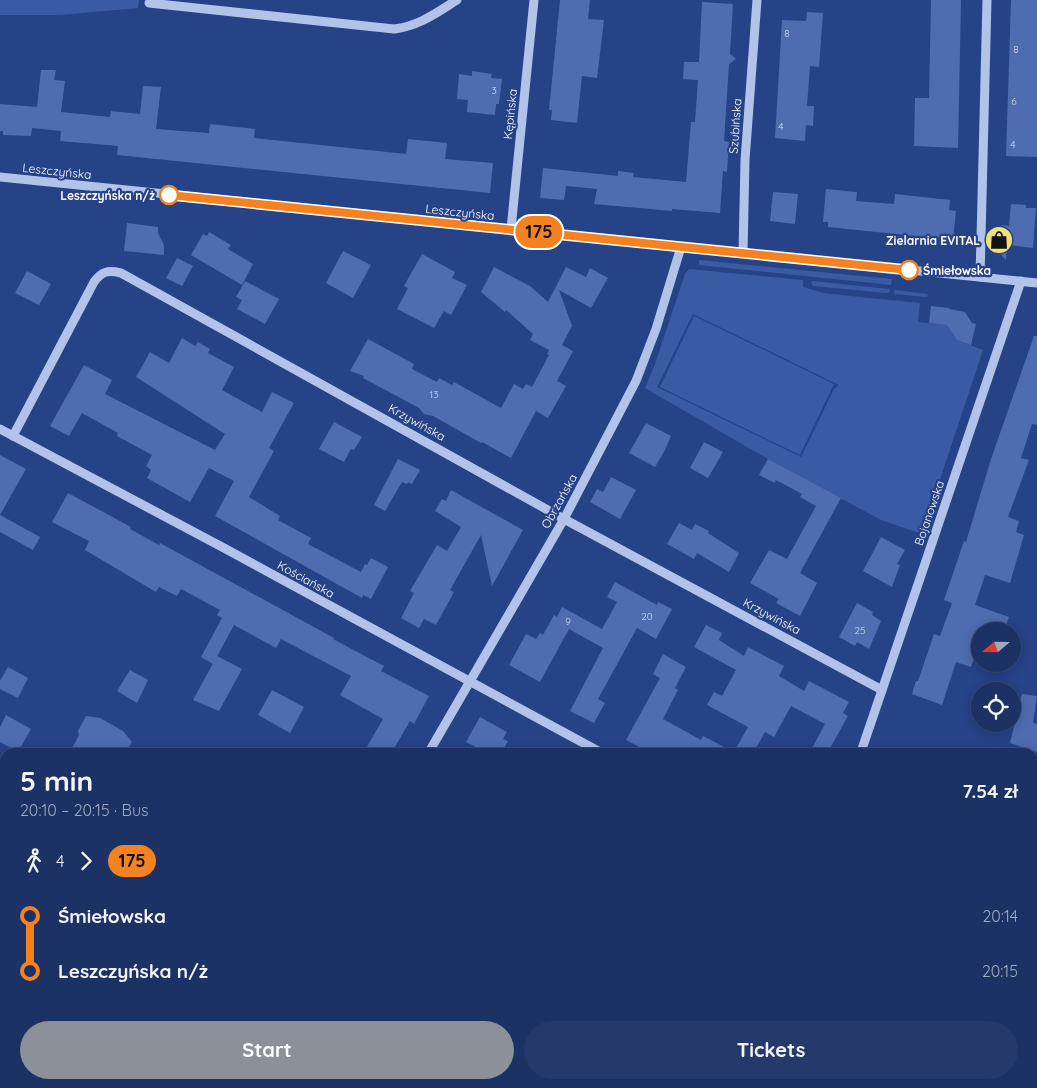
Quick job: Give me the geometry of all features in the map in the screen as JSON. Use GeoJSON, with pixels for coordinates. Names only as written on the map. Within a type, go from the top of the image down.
{"type":"FeatureCollection","features":[{"type":"Feature","properties":{"kind":"street"},"geometry":{"type":"LineString","coordinates":[[149,3],[394,28],[409,27],[425,20],[457,0]]}},
{"type":"Feature","properties":{"kind":"street","name":"Kępińska"},"geometry":{"type":"LineString","coordinates":[[512,230],[534,0]]}},
{"type":"Feature","properties":{"kind":"street","name":"Szubińska"},"geometry":{"type":"LineString","coordinates":[[743,253],[745,160],[757,0]]}},
{"type":"Feature","properties":{"kind":"street"},"geometry":{"type":"LineString","coordinates":[[980,277],[987,0]]}},
{"type":"Feature","properties":{"kind":"street","name":"Leszczyńska"},"geometry":{"type":"LineString","coordinates":[[0,177],[1037,283]]}},
{"type":"Feature","properties":{"kind":"street","name":"Obrzańska"},"geometry":{"type":"LineString","coordinates":[[431,748],[564,519],[636,381],[656,329],[681,247]]}},
{"type":"Feature","properties":{"kind":"street","name":"Krzywińska"},"geometry":{"type":"LineString","coordinates":[[12,436],[94,282],[102,273],[111,270],[121,273],[564,519],[882,690]]}},
{"type":"Feature","properties":{"kind":"street","name":"Bojanowska"},"geometry":{"type":"LineString","coordinates":[[862,748],[1021,281]]}},
{"type":"Feature","properties":{"kind":"street","name":"Kościańska"},"geometry":{"type":"LineString","coordinates":[[0,429],[593,748]]}},
{"type":"Feature","properties":{"kind":"shaded area"},"geometry":{"type":"Polygon","coordinates":[[[0,0],[139,0],[138,8],[60,15],[0,15],[0,0]]]}},
{"type":"Feature","properties":{"kind":"shaded area"},"geometry":{"type":"Polygon","coordinates":[[[699,260],[892,279],[891,285],[699,265],[699,260]]]}},
{"type":"Feature","properties":{"kind":"shaded area"},"geometry":{"type":"Polygon","coordinates":[[[689,269],[803,280],[803,287],[824,293],[920,303],[918,322],[948,325],[957,340],[983,350],[922,534],[881,520],[768,459],[645,388],[685,274],[689,269]],[[693,314],[657,387],[801,457],[834,389],[839,385],[693,314]]]}},
{"type":"Feature","properties":{"kind":"shaded area"},"geometry":{"type":"Polygon","coordinates":[[[813,281],[889,289],[890,292],[813,286],[811,283],[813,281]]]}},
{"type":"Feature","properties":{"kind":"shaded area"},"geometry":{"type":"Polygon","coordinates":[[[895,290],[928,294],[927,297],[894,294],[895,290]]]}},
{"type":"Feature","properties":{"kind":"shaded area"},"geometry":{"type":"Polygon","coordinates":[[[694,316],[834,384],[800,455],[660,387],[694,316]]]}},
{"type":"Feature","properties":{"kind":"building"},"geometry":{"type":"Polygon","coordinates":[[[560,0],[590,0],[588,19],[604,20],[597,78],[582,76],[577,123],[551,120],[552,110],[549,110],[560,0]]]}},
{"type":"Feature","properties":{"kind":"building"},"geometry":{"type":"Polygon","coordinates":[[[931,0],[961,0],[958,148],[914,146],[915,98],[929,98],[931,0]]]}},
{"type":"Feature","properties":{"kind":"building"},"geometry":{"type":"Polygon","coordinates":[[[1011,0],[1037,0],[1037,157],[1006,156],[1011,0]]]}},
{"type":"Feature","properties":{"kind":"building"},"geometry":{"type":"Polygon","coordinates":[[[702,2],[733,4],[730,54],[736,59],[729,64],[724,141],[729,142],[727,172],[723,171],[720,213],[594,204],[597,189],[566,186],[564,200],[540,198],[543,168],[618,176],[618,171],[634,173],[633,177],[686,182],[691,122],[695,122],[698,80],[683,79],[684,62],[699,62],[702,2]]]}},
{"type":"Feature","properties":{"kind":"building"},"geometry":{"type":"Polygon","coordinates":[[[807,12],[823,13],[819,67],[810,66],[807,106],[814,106],[813,126],[806,125],[805,141],[775,138],[782,20],[806,21],[807,12]]]}},
{"type":"Feature","properties":{"kind":"building"},"geometry":{"type":"Polygon","coordinates":[[[41,70],[56,70],[54,80],[65,81],[61,112],[110,117],[111,111],[140,114],[143,86],[161,87],[156,129],[209,133],[210,124],[255,129],[254,138],[406,154],[408,139],[447,143],[445,159],[493,163],[490,193],[117,155],[118,146],[60,141],[61,131],[32,128],[31,136],[3,135],[3,131],[0,131],[0,104],[37,107],[41,70]]]}},
{"type":"Feature","properties":{"kind":"building"},"geometry":{"type":"Polygon","coordinates":[[[472,71],[492,74],[491,78],[502,79],[499,104],[496,104],[495,115],[467,112],[468,100],[457,99],[459,74],[472,76],[472,71]]]}},
{"type":"Feature","properties":{"kind":"building"},"geometry":{"type":"Polygon","coordinates":[[[826,189],[857,192],[856,201],[894,204],[895,194],[950,200],[949,210],[956,211],[953,240],[828,227],[828,222],[823,222],[826,189]]]}},
{"type":"Feature","properties":{"kind":"building"},"geometry":{"type":"Polygon","coordinates":[[[773,192],[798,194],[795,224],[770,221],[773,192]]]}},
{"type":"Feature","properties":{"kind":"building"},"geometry":{"type":"Polygon","coordinates":[[[1011,204],[1026,205],[1026,208],[1036,208],[1033,248],[1007,245],[1006,260],[992,245],[992,234],[1002,235],[1002,225],[1009,226],[1011,204]]]}},
{"type":"Feature","properties":{"kind":"building"},"geometry":{"type":"Polygon","coordinates":[[[127,223],[158,227],[158,233],[164,245],[164,255],[124,251],[127,223]]]}},
{"type":"Feature","properties":{"kind":"building"},"geometry":{"type":"Polygon","coordinates":[[[209,232],[231,245],[228,249],[253,264],[242,285],[191,255],[203,234],[207,236],[209,232]]]}},
{"type":"Feature","properties":{"kind":"building"},"geometry":{"type":"Polygon","coordinates":[[[343,251],[371,265],[353,298],[326,283],[343,251]]]}},
{"type":"Feature","properties":{"kind":"building"},"geometry":{"type":"Polygon","coordinates":[[[422,254],[455,272],[452,278],[467,285],[451,315],[444,311],[434,328],[397,309],[408,288],[404,286],[422,254]]]}},
{"type":"Feature","properties":{"kind":"building"},"geometry":{"type":"Polygon","coordinates":[[[177,258],[193,266],[182,286],[166,278],[177,258]]]}},
{"type":"Feature","properties":{"kind":"building"},"geometry":{"type":"Polygon","coordinates":[[[494,267],[530,286],[548,302],[566,267],[586,277],[590,268],[608,278],[591,308],[559,290],[572,326],[562,345],[573,351],[557,381],[566,386],[548,418],[536,411],[511,458],[433,416],[424,414],[419,408],[363,378],[364,376],[350,371],[368,339],[414,364],[412,369],[437,382],[439,378],[452,385],[454,382],[501,408],[514,384],[523,389],[526,384],[532,387],[549,355],[547,354],[549,350],[530,340],[533,334],[506,310],[505,312],[481,292],[494,267]]]}},
{"type":"Feature","properties":{"kind":"building"},"geometry":{"type":"Polygon","coordinates":[[[27,271],[51,284],[39,305],[15,293],[27,271]]]}},
{"type":"Feature","properties":{"kind":"building"},"geometry":{"type":"Polygon","coordinates":[[[245,281],[279,299],[265,324],[237,309],[242,300],[236,297],[245,281]]]}},
{"type":"Feature","properties":{"kind":"building"},"geometry":{"type":"Polygon","coordinates":[[[931,306],[965,312],[972,323],[976,324],[971,345],[957,340],[947,325],[929,323],[931,306]]]}},
{"type":"Feature","properties":{"kind":"building"},"geometry":{"type":"Polygon","coordinates":[[[1034,336],[1037,336],[1037,425],[1032,424],[1021,458],[1029,460],[1008,517],[1019,521],[1016,532],[1024,535],[1010,583],[985,575],[975,605],[1009,617],[1007,622],[971,622],[971,667],[956,662],[942,705],[912,694],[934,634],[940,636],[952,603],[944,600],[964,541],[966,542],[991,459],[1034,336]]]}},
{"type":"Feature","properties":{"kind":"building"},"geometry":{"type":"Polygon","coordinates":[[[182,338],[195,346],[198,342],[210,349],[208,353],[234,367],[222,390],[262,412],[272,392],[294,403],[269,448],[274,451],[249,497],[280,516],[278,520],[311,538],[308,544],[361,572],[371,558],[388,567],[371,599],[363,595],[362,598],[215,516],[234,481],[209,468],[190,502],[147,478],[151,470],[146,466],[152,455],[117,436],[118,433],[82,413],[69,436],[50,426],[84,365],[112,380],[105,394],[215,450],[225,434],[136,377],[150,352],[169,363],[182,338]]]}},
{"type":"Feature","properties":{"kind":"building"},"geometry":{"type":"Polygon","coordinates":[[[334,422],[362,437],[354,450],[351,449],[344,462],[319,449],[334,422]]]}},
{"type":"Feature","properties":{"kind":"building"},"geometry":{"type":"Polygon","coordinates":[[[646,423],[671,436],[655,467],[629,453],[646,423]]]}},
{"type":"Feature","properties":{"kind":"building"},"geometry":{"type":"Polygon","coordinates":[[[704,442],[723,452],[708,478],[690,468],[704,442]]]}},
{"type":"Feature","properties":{"kind":"building"},"geometry":{"type":"Polygon","coordinates":[[[0,455],[26,469],[0,515],[0,455]]]}},
{"type":"Feature","properties":{"kind":"building"},"geometry":{"type":"Polygon","coordinates":[[[398,459],[420,470],[412,484],[402,482],[385,511],[374,505],[398,459]]]}},
{"type":"Feature","properties":{"kind":"building"},"geometry":{"type":"Polygon","coordinates":[[[768,459],[841,498],[800,573],[817,583],[800,616],[776,603],[779,599],[750,583],[769,550],[787,559],[816,506],[800,497],[802,494],[776,480],[775,483],[759,475],[768,459]]]}},
{"type":"Feature","properties":{"kind":"building"},"geometry":{"type":"Polygon","coordinates":[[[611,477],[636,490],[620,519],[590,502],[597,489],[603,492],[611,477]]]}},
{"type":"Feature","properties":{"kind":"building"},"geometry":{"type":"Polygon","coordinates":[[[451,490],[523,530],[492,586],[481,535],[450,590],[454,592],[436,625],[424,619],[419,628],[401,618],[414,593],[410,591],[437,545],[447,551],[461,527],[435,511],[442,499],[446,501],[451,490]]]}},
{"type":"Feature","properties":{"kind":"building"},"geometry":{"type":"Polygon","coordinates":[[[68,493],[131,527],[130,529],[159,545],[160,543],[384,666],[381,671],[429,696],[414,724],[410,721],[394,748],[366,748],[383,719],[340,695],[351,676],[281,639],[276,648],[234,625],[213,664],[201,657],[222,618],[217,615],[220,610],[181,589],[177,596],[159,587],[156,592],[85,550],[89,541],[52,522],[68,493]]]}},
{"type":"Feature","properties":{"kind":"building"},"geometry":{"type":"Polygon","coordinates":[[[0,515],[40,537],[33,550],[0,532],[0,515]]]}},
{"type":"Feature","properties":{"kind":"building"},"geometry":{"type":"Polygon","coordinates":[[[679,523],[692,530],[695,524],[709,531],[708,533],[739,553],[729,572],[697,553],[694,559],[667,544],[679,523]]]}},
{"type":"Feature","properties":{"kind":"building"},"geometry":{"type":"Polygon","coordinates":[[[881,537],[905,550],[897,564],[900,565],[892,587],[863,571],[881,537]]]}},
{"type":"Feature","properties":{"kind":"building"},"geometry":{"type":"Polygon","coordinates":[[[615,582],[657,605],[658,602],[672,609],[656,639],[637,628],[598,699],[605,703],[594,723],[570,711],[603,648],[569,629],[540,682],[509,665],[526,634],[536,639],[540,633],[543,635],[554,615],[557,617],[562,607],[602,629],[617,602],[607,597],[615,582]]]}},
{"type":"Feature","properties":{"kind":"building"},"geometry":{"type":"Polygon","coordinates":[[[857,603],[873,612],[872,615],[881,621],[869,649],[857,642],[855,646],[839,637],[857,603]]]}},
{"type":"Feature","properties":{"kind":"building"},"geometry":{"type":"Polygon","coordinates":[[[706,625],[722,633],[719,640],[744,656],[748,647],[784,666],[779,676],[804,691],[809,681],[849,702],[843,713],[848,716],[830,748],[812,748],[825,724],[791,706],[774,737],[765,732],[756,748],[736,748],[748,727],[707,705],[714,692],[722,696],[736,670],[694,647],[706,625]]]}},
{"type":"Feature","properties":{"kind":"building"},"geometry":{"type":"Polygon","coordinates":[[[663,654],[686,667],[675,688],[678,690],[663,719],[701,740],[703,736],[726,748],[641,748],[626,740],[660,678],[653,674],[663,654]]]}},
{"type":"Feature","properties":{"kind":"building"},"geometry":{"type":"Polygon","coordinates":[[[217,656],[242,669],[219,711],[193,700],[217,656]]]}},
{"type":"Feature","properties":{"kind":"building"},"geometry":{"type":"Polygon","coordinates":[[[8,667],[28,678],[18,698],[0,689],[0,681],[8,667]]]}},
{"type":"Feature","properties":{"kind":"building"},"geometry":{"type":"Polygon","coordinates":[[[130,670],[148,680],[137,703],[117,691],[130,670]]]}},
{"type":"Feature","properties":{"kind":"building"},"geometry":{"type":"Polygon","coordinates":[[[272,690],[304,707],[290,733],[258,715],[272,690]]]}},
{"type":"Feature","properties":{"kind":"building"},"geometry":{"type":"Polygon","coordinates":[[[1022,694],[1037,696],[1033,723],[1037,724],[1037,748],[1025,748],[1010,743],[1013,732],[1021,732],[1022,694]]]}},
{"type":"Feature","properties":{"kind":"building"},"geometry":{"type":"Polygon","coordinates":[[[6,715],[31,729],[20,748],[11,748],[0,742],[0,727],[6,715]]]}},
{"type":"Feature","properties":{"kind":"building"},"geometry":{"type":"Polygon","coordinates":[[[86,716],[100,718],[123,731],[132,742],[128,748],[72,748],[79,735],[78,731],[86,716]]]}},
{"type":"Feature","properties":{"kind":"building"},"geometry":{"type":"Polygon","coordinates":[[[480,717],[507,732],[503,739],[508,741],[504,748],[478,748],[466,742],[480,717]]]}},
{"type":"Feature","properties":{"kind":"bus line","name":"175"},"geometry":{"type":"LineString","coordinates":[[169,195],[909,270]]}},
{"type":"Feature","properties":{"kind":"place","name":"Leszczyńska n/ż"},"geometry":{"type":"Point","coordinates":[169,195]}},
{"type":"Feature","properties":{"kind":"place","name":"Zielarnia EVITAL"},"geometry":{"type":"Point","coordinates":[999,240]}},
{"type":"Feature","properties":{"kind":"place","name":"Śmiełowska"},"geometry":{"type":"Point","coordinates":[909,270]}}]}
